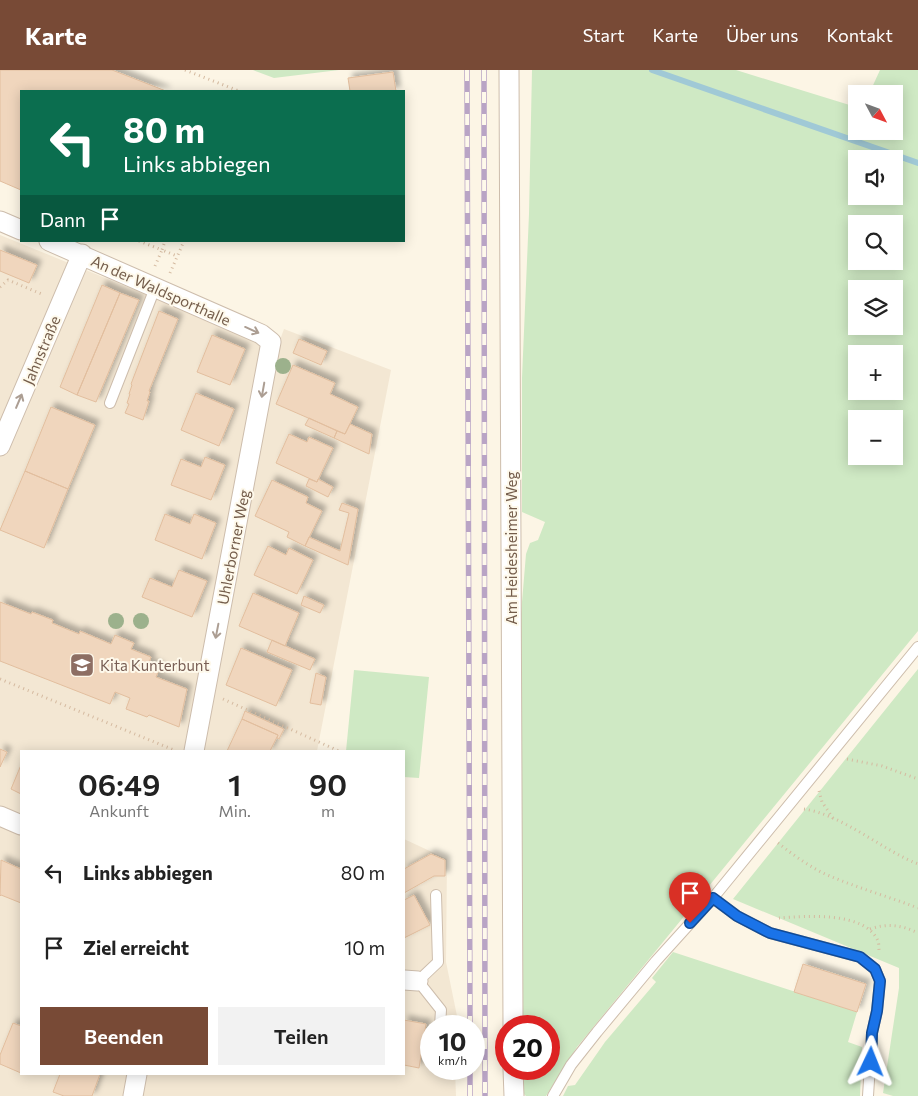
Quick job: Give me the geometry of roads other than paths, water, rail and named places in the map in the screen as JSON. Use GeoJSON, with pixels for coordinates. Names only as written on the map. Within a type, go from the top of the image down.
{"type":"FeatureCollection","features":[{"type":"Feature","properties":{"kind":"street","name":"Am Heidesheimer Weg"},"geometry":{"type":"LineString","coordinates":[[509,70],[513,1015]]}},
{"type":"Feature","properties":{"kind":"street"},"geometry":{"type":"LineString","coordinates":[[0,221],[20,230]]}},
{"type":"Feature","properties":{"kind":"street","name":"An der Waldsporthalle"},"geometry":{"type":"LineString","coordinates":[[52,242],[261,334],[271,342]]}},
{"type":"Feature","properties":{"kind":"street","name":"Jahnstraße"},"geometry":{"type":"LineString","coordinates":[[0,446],[82,254]]}},
{"type":"Feature","properties":{"kind":"street","name":"Uhlerborner Weg"},"geometry":{"type":"LineString","coordinates":[[194,750],[271,342]]}},
{"type":"Feature","properties":{"kind":"street"},"geometry":{"type":"LineString","coordinates":[[0,816],[20,825]]}},
{"type":"Feature","properties":{"kind":"street"},"geometry":{"type":"LineString","coordinates":[[133,1096],[137,1075]]}},
{"type":"Feature","properties":{"kind":"street"},"geometry":{"type":"LineString","coordinates":[[513,1080],[514,1096]]}},
{"type":"Feature","properties":{"kind":"lane"},"geometry":{"type":"LineString","coordinates":[[110,402],[159,290]]}},
{"type":"Feature","properties":{"kind":"lane"},"geometry":{"type":"LineString","coordinates":[[553,1096],[571,1065],[597,1032],[656,961],[713,898],[918,647]]}},
{"type":"Feature","properties":{"kind":"lane"},"geometry":{"type":"LineString","coordinates":[[436,895],[438,962],[411,981],[441,1010],[441,1015]]}},
{"type":"Feature","properties":{"kind":"lane"},"geometry":{"type":"LineString","coordinates":[[713,898],[737,916],[770,933],[860,957],[875,969],[880,981],[877,1011],[872,1033],[868,1096]]}},
{"type":"Feature","properties":{"kind":"waterway"},"geometry":{"type":"LineString","coordinates":[[652,70],[918,163]]}},
{"type":"Feature","properties":{"kind":"railway"},"geometry":{"type":"LineString","coordinates":[[467,70],[470,1015]]}},
{"type":"Feature","properties":{"kind":"railway"},"geometry":{"type":"LineString","coordinates":[[484,70],[485,1096]]}},
{"type":"Feature","properties":{"kind":"railway"},"geometry":{"type":"LineString","coordinates":[[470,1080],[470,1096]]}},
{"type":"Feature","properties":{"kind":"place","name":"Kita Kunterbunt"},"geometry":{"type":"Point","coordinates":[82,665]}}]}
